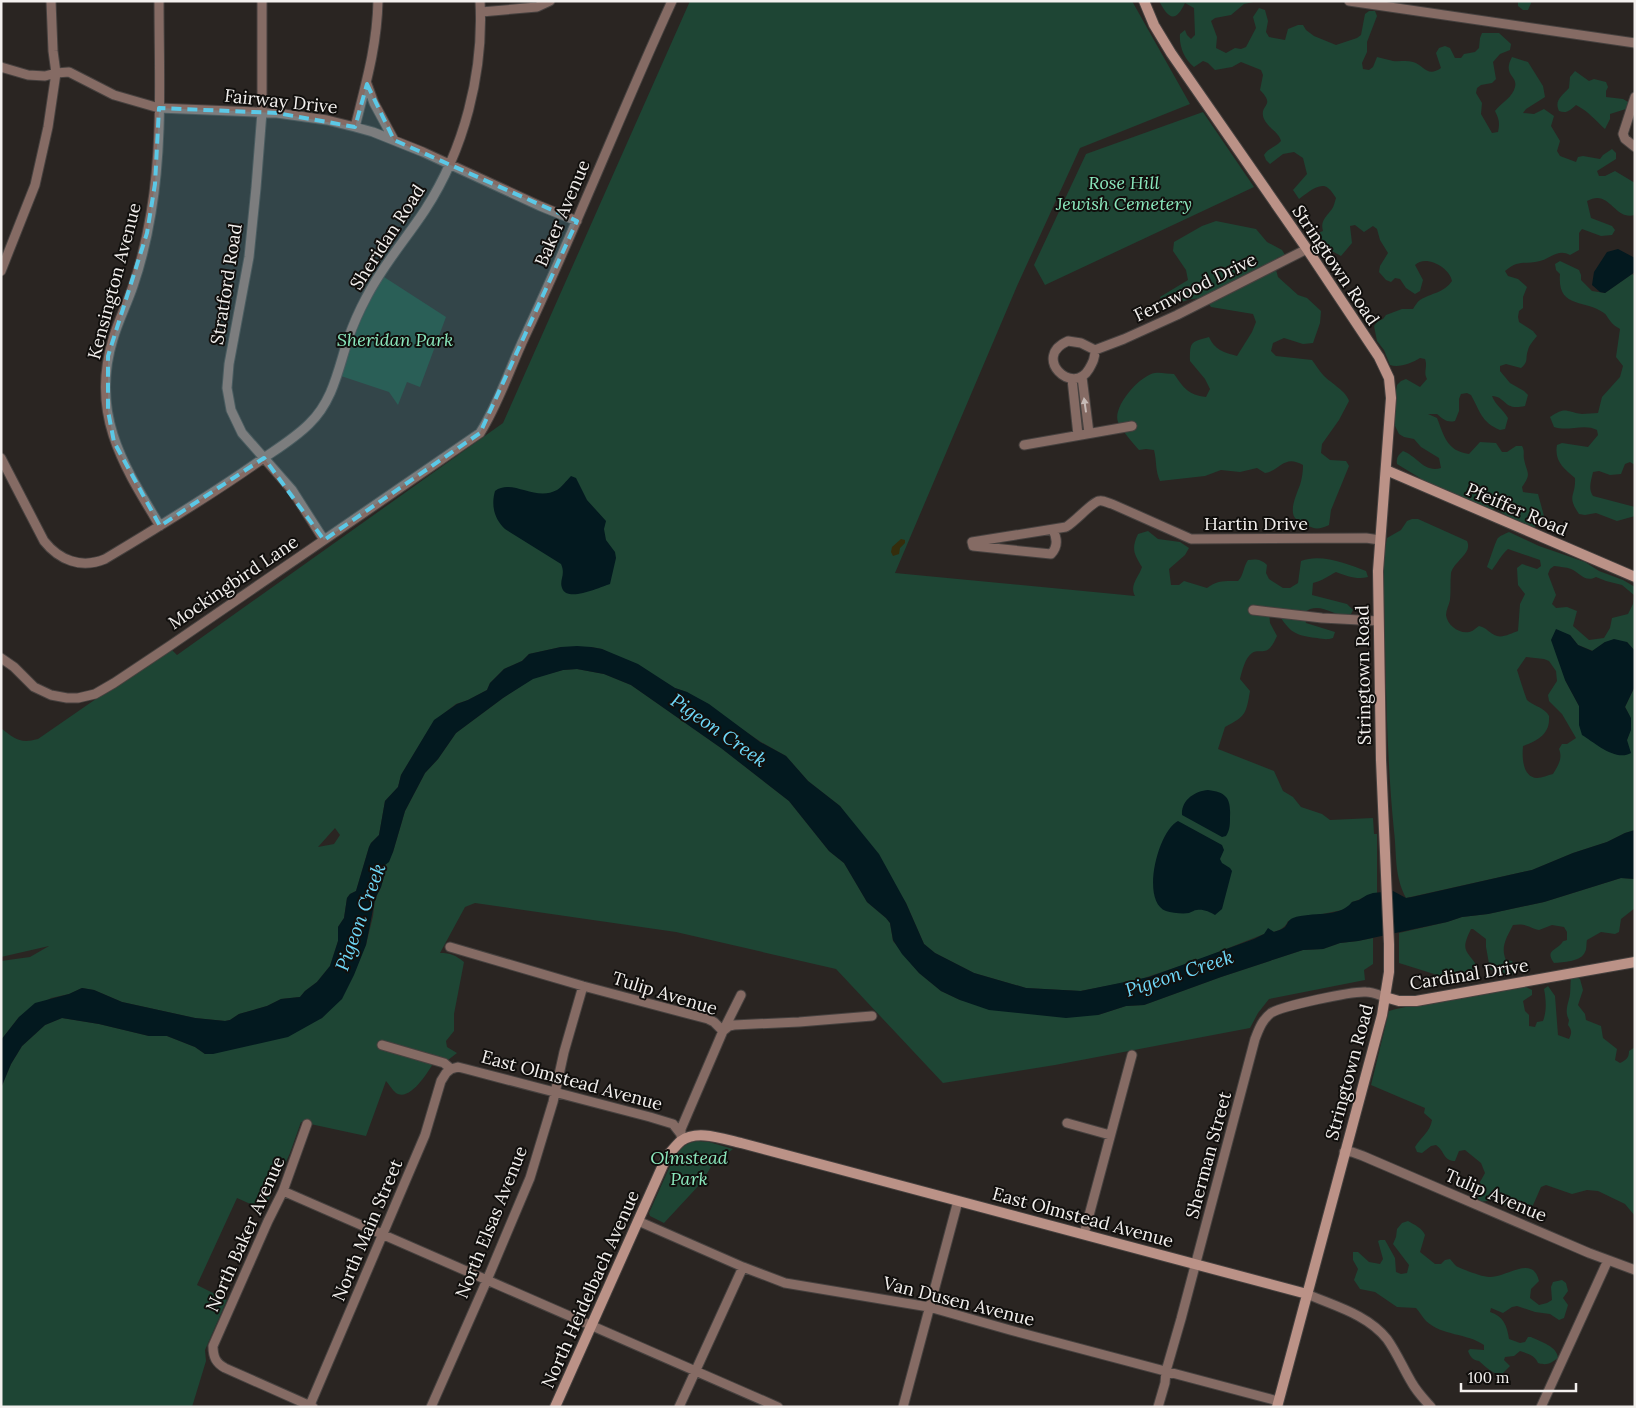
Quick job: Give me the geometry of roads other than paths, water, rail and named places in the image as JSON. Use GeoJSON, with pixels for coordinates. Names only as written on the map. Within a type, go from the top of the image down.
{"type":"FeatureCollection","features":[{"type":"Feature","properties":{"kind":"main road","name":"Stringtown Road"},"geometry":{"type":"LineString","coordinates":[[1144,1],[1154,25],[1171,53],[1307,249],[1379,357],[1388,378],[1391,412],[1380,540],[1378,621],[1389,972],[1385,998],[1366,1075],[1278,1404]]}},
{"type":"Feature","properties":{"kind":"main road","name":"Pfeiffer Road"},"geometry":{"type":"LineString","coordinates":[[1386,470],[1635,577]]}},
{"type":"Feature","properties":{"kind":"main road","name":"Cardinal Drive"},"geometry":{"type":"LineString","coordinates":[[1385,998],[1399,1001],[1416,1001],[1635,962]]}},
{"type":"Feature","properties":{"kind":"main road","name":"East Olmstead Avenue"},"geometry":{"type":"LineString","coordinates":[[681,1137],[694,1136],[724,1140],[1307,1294]]}},
{"type":"Feature","properties":{"kind":"main road","name":"North Heidelbach Avenue"},"geometry":{"type":"LineString","coordinates":[[555,1407],[667,1156],[681,1137]]}},
{"type":"Feature","properties":{"kind":"street"},"geometry":{"type":"LineString","coordinates":[[1,271],[31,196],[40,166],[48,127],[56,73],[51,1]]}},
{"type":"Feature","properties":{"kind":"street","name":"Kensington Avenue"},"geometry":{"type":"LineString","coordinates":[[159,1],[159,143],[151,214],[134,284],[108,356],[106,386],[108,411],[114,442],[130,477],[160,526]]}},
{"type":"Feature","properties":{"kind":"street","name":"Stratford Road"},"geometry":{"type":"LineString","coordinates":[[262,1],[262,112],[256,188],[248,257],[229,364],[227,388],[231,410],[246,439],[292,490],[324,540]]}},
{"type":"Feature","properties":{"kind":"street"},"geometry":{"type":"LineString","coordinates":[[356,126],[367,84],[376,36],[378,1]]}},
{"type":"Feature","properties":{"kind":"street","name":"Sheridan Road"},"geometry":{"type":"LineString","coordinates":[[1,458],[49,548],[62,558],[81,564],[90,564],[104,560],[160,526],[222,487],[301,432],[324,405],[338,377],[348,340],[366,298],[384,267],[426,208],[450,165],[473,92],[479,54],[480,1]]}},
{"type":"Feature","properties":{"kind":"street"},"geometry":{"type":"LineString","coordinates":[[480,12],[537,7],[550,1]]}},
{"type":"Feature","properties":{"kind":"street","name":"Baker Avenue"},"geometry":{"type":"LineString","coordinates":[[478,435],[488,421],[672,1]]}},
{"type":"Feature","properties":{"kind":"street"},"geometry":{"type":"LineString","coordinates":[[1349,1],[1635,44]]}},
{"type":"Feature","properties":{"kind":"street","name":"Fairway Drive"},"geometry":{"type":"LineString","coordinates":[[1,67],[12,71],[45,76],[56,73],[74,74],[114,95],[160,108],[262,112],[300,116],[356,126],[394,140],[577,221]]}},
{"type":"Feature","properties":{"kind":"street"},"geometry":{"type":"LineString","coordinates":[[367,84],[374,103],[394,140]]}},
{"type":"Feature","properties":{"kind":"street"},"geometry":{"type":"LineString","coordinates":[[1635,97],[1623,132],[1625,139],[1635,146]]}},
{"type":"Feature","properties":{"kind":"street","name":"Fernwood Drive"},"geometry":{"type":"LineString","coordinates":[[1095,350],[1177,315],[1307,249]]}},
{"type":"Feature","properties":{"kind":"street"},"geometry":{"type":"LineString","coordinates":[[1068,341],[1075,341],[1095,350],[1095,359],[1082,377],[1072,379],[1063,376],[1056,369],[1055,351],[1059,345],[1068,341]]}},
{"type":"Feature","properties":{"kind":"street"},"geometry":{"type":"LineString","coordinates":[[1082,377],[1089,433]]}},
{"type":"Feature","properties":{"kind":"street"},"geometry":{"type":"LineString","coordinates":[[1072,379],[1078,435]]}},
{"type":"Feature","properties":{"kind":"street"},"geometry":{"type":"LineString","coordinates":[[1024,445],[1132,426]]}},
{"type":"Feature","properties":{"kind":"street","name":"Mockingbird Lane"},"geometry":{"type":"LineString","coordinates":[[1,658],[14,667],[34,687],[51,695],[78,698],[95,694],[478,435]]}},
{"type":"Feature","properties":{"kind":"street","name":"Hartin Drive"},"geometry":{"type":"LineString","coordinates":[[1053,530],[1056,538],[1055,550],[1052,554],[973,546],[972,542],[1066,527],[1098,501],[1112,504],[1191,539],[1366,538],[1380,540]]}},
{"type":"Feature","properties":{"kind":"street"},"geometry":{"type":"LineString","coordinates":[[1253,610],[1322,618],[1378,621]]}},
{"type":"Feature","properties":{"kind":"street","name":"Tulip Avenue"},"geometry":{"type":"LineString","coordinates":[[450,947],[583,986],[708,1019],[723,1031],[729,1026],[734,1025],[872,1016]]}},
{"type":"Feature","properties":{"kind":"street","name":"North Elsas Avenue"},"geometry":{"type":"LineString","coordinates":[[431,1407],[530,1178],[553,1102],[564,1052],[583,986]]}},
{"type":"Feature","properties":{"kind":"street","name":"Cardinal Drive"},"geometry":{"type":"LineString","coordinates":[[1259,1028],[1263,1020],[1272,1012],[1291,1006],[1365,992],[1374,993],[1385,998]]}},
{"type":"Feature","properties":{"kind":"street","name":"North Heidelbach Avenue"},"geometry":{"type":"LineString","coordinates":[[681,1137],[681,1129],[723,1031],[741,996]]}},
{"type":"Feature","properties":{"kind":"street","name":"Sherman Street"},"geometry":{"type":"LineString","coordinates":[[1158,1407],[1166,1371],[1259,1028]]}},
{"type":"Feature","properties":{"kind":"street","name":"East Olmstead Avenue"},"geometry":{"type":"LineString","coordinates":[[382,1045],[444,1064],[451,1069],[458,1067],[673,1124],[681,1137]]}},
{"type":"Feature","properties":{"kind":"street"},"geometry":{"type":"LineString","coordinates":[[1084,1234],[1132,1055]]}},
{"type":"Feature","properties":{"kind":"street","name":"North Main Street"},"geometry":{"type":"LineString","coordinates":[[311,1406],[425,1135],[441,1081],[451,1069]]}},
{"type":"Feature","properties":{"kind":"street"},"geometry":{"type":"LineString","coordinates":[[1067,1123],[1110,1135]]}},
{"type":"Feature","properties":{"kind":"street","name":"North Baker Avenue"},"geometry":{"type":"LineString","coordinates":[[307,1124],[284,1191],[268,1221],[213,1346],[213,1356],[217,1363],[225,1368],[311,1406]]}},
{"type":"Feature","properties":{"kind":"street","name":"Tulip Avenue"},"geometry":{"type":"LineString","coordinates":[[1344,1152],[1352,1152],[1363,1156],[1635,1270]]}},
{"type":"Feature","properties":{"kind":"street"},"geometry":{"type":"LineString","coordinates":[[284,1191],[778,1407]]}},
{"type":"Feature","properties":{"kind":"street"},"geometry":{"type":"LineString","coordinates":[[903,1407],[958,1201]]}},
{"type":"Feature","properties":{"kind":"street","name":"Van Dusen Avenue"},"geometry":{"type":"LineString","coordinates":[[638,1221],[743,1267],[785,1283],[929,1307],[1166,1371],[1278,1404]]}},
{"type":"Feature","properties":{"kind":"street"},"geometry":{"type":"LineString","coordinates":[[1541,1407],[1608,1260]]}},
{"type":"Feature","properties":{"kind":"street"},"geometry":{"type":"LineString","coordinates":[[679,1407],[743,1267]]}},
{"type":"Feature","properties":{"kind":"street","name":"East Olmstead Avenue"},"geometry":{"type":"LineString","coordinates":[[1307,1294],[1369,1322],[1386,1338],[1411,1382],[1431,1407]]}},
{"type":"Feature","properties":{"kind":"water"},"geometry":{"type":"Polygon","coordinates":[[[1618,249],[1635,258],[1635,272],[1605,293],[1600,292],[1592,285],[1594,272],[1607,252],[1618,249]]]}},
{"type":"Feature","properties":{"kind":"water"},"geometry":{"type":"Polygon","coordinates":[[[571,476],[576,478],[587,500],[606,521],[604,529],[606,540],[615,552],[616,558],[610,584],[577,594],[565,592],[562,588],[563,571],[561,564],[501,525],[496,516],[493,501],[495,491],[502,488],[509,487],[532,492],[549,493],[559,489],[571,476]]]}},
{"type":"Feature","properties":{"kind":"water"},"geometry":{"type":"Polygon","coordinates":[[[1556,629],[1570,635],[1578,645],[1592,651],[1605,642],[1614,639],[1627,642],[1635,651],[1635,686],[1625,707],[1631,718],[1631,730],[1627,740],[1631,753],[1619,755],[1612,753],[1599,747],[1582,735],[1579,725],[1579,706],[1565,680],[1551,640],[1556,629]]]}},
{"type":"Feature","properties":{"kind":"water","name":"Pigeon Creek"},"geometry":{"type":"Polygon","coordinates":[[[577,646],[602,649],[638,664],[675,688],[709,704],[760,742],[786,756],[808,781],[840,806],[879,854],[906,903],[924,944],[935,953],[974,973],[1026,988],[1081,991],[1149,977],[1254,939],[1264,934],[1268,928],[1274,932],[1280,930],[1293,918],[1340,911],[1352,902],[1373,893],[1393,891],[1406,898],[1532,870],[1635,830],[1635,879],[1621,878],[1544,902],[1488,914],[1462,917],[1358,941],[1340,943],[1323,949],[1303,950],[1144,1005],[1126,1006],[1098,1015],[1066,1018],[989,1010],[941,991],[919,973],[902,954],[893,940],[890,923],[867,902],[844,863],[829,851],[789,801],[721,748],[631,685],[604,674],[577,669],[563,670],[533,679],[503,698],[456,733],[438,759],[425,773],[405,811],[393,852],[389,862],[385,865],[381,887],[375,899],[366,945],[354,975],[342,999],[322,1018],[288,1037],[213,1054],[205,1054],[195,1047],[167,1036],[149,1036],[99,1024],[62,1018],[45,1025],[22,1046],[11,1064],[1,1088],[1,1040],[19,1017],[35,1003],[69,994],[82,988],[94,990],[122,1002],[195,1018],[225,1021],[281,999],[300,997],[317,982],[330,966],[338,941],[338,927],[344,918],[347,898],[356,891],[369,847],[379,835],[385,801],[398,787],[401,775],[434,720],[457,704],[487,690],[490,683],[504,669],[522,661],[529,654],[561,647],[577,646]]]}},
{"type":"Feature","properties":{"kind":"water"},"geometry":{"type":"Polygon","coordinates":[[[1208,790],[1224,795],[1230,805],[1230,825],[1226,836],[1222,837],[1182,815],[1184,805],[1190,797],[1198,792],[1208,790]]]}},
{"type":"Feature","properties":{"kind":"water"},"geometry":{"type":"Polygon","coordinates":[[[1178,821],[1222,845],[1224,850],[1220,859],[1232,871],[1222,909],[1215,915],[1202,910],[1189,913],[1171,912],[1158,905],[1154,894],[1153,881],[1155,866],[1164,838],[1171,827],[1178,821]]]}},
{"type":"Feature","properties":{"kind":"park label","name":"Rose Hill Jewish Cemetery"},"geometry":{"type":"Point","coordinates":[1124,192]}},
{"type":"Feature","properties":{"kind":"park label","name":"Sheridan Park"},"geometry":{"type":"Point","coordinates":[395,339]}},
{"type":"Feature","properties":{"kind":"park label","name":"Olmstead Park"},"geometry":{"type":"Point","coordinates":[689,1167]}}]}
